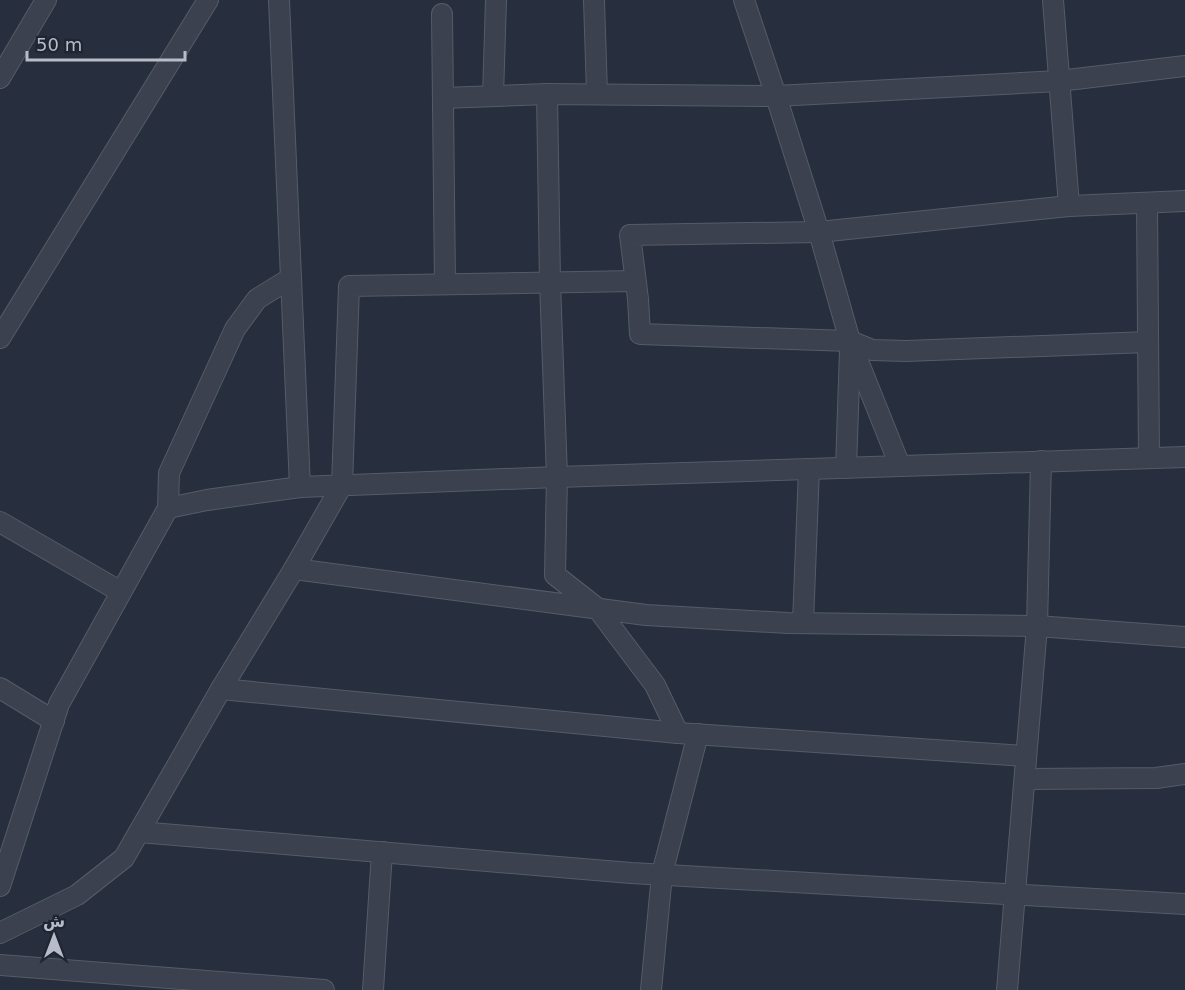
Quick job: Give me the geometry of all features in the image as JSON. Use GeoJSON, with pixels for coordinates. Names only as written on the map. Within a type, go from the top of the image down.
{"type":"FeatureCollection","features":[{"type":"Feature","properties":{"kind":"street"},"geometry":{"type":"LineString","coordinates":[[0,78],[46,0]]}},
{"type":"Feature","properties":{"kind":"street"},"geometry":{"type":"LineString","coordinates":[[0,338],[208,0]]}},
{"type":"Feature","properties":{"kind":"street"},"geometry":{"type":"LineString","coordinates":[[279,0],[300,487]]}},
{"type":"Feature","properties":{"kind":"street"},"geometry":{"type":"LineString","coordinates":[[493,96],[496,0]]}},
{"type":"Feature","properties":{"kind":"street"},"geometry":{"type":"LineString","coordinates":[[594,0],[597,94]]}},
{"type":"Feature","properties":{"kind":"street"},"geometry":{"type":"LineString","coordinates":[[744,0],[777,96],[850,341],[900,466]]}},
{"type":"Feature","properties":{"kind":"street"},"geometry":{"type":"LineString","coordinates":[[1053,0],[1069,206]]}},
{"type":"Feature","properties":{"kind":"street"},"geometry":{"type":"LineString","coordinates":[[442,14],[445,284]]}},
{"type":"Feature","properties":{"kind":"street"},"geometry":{"type":"LineString","coordinates":[[443,98],[547,94],[777,96],[1059,81],[1185,66]]}},
{"type":"Feature","properties":{"kind":"street"},"geometry":{"type":"LineString","coordinates":[[547,94],[550,282],[557,477],[555,574],[597,608],[655,685],[678,733]]}},
{"type":"Feature","properties":{"kind":"street"},"geometry":{"type":"LineString","coordinates":[[1148,342],[906,351],[872,350],[850,341],[640,334],[630,235],[819,232],[1069,206],[1185,201]]}},
{"type":"Feature","properties":{"kind":"street"},"geometry":{"type":"LineString","coordinates":[[1147,203],[1149,458]]}},
{"type":"Feature","properties":{"kind":"street"},"geometry":{"type":"LineString","coordinates":[[0,886],[59,704],[168,508],[169,473],[235,329],[256,299],[291,278]]}},
{"type":"Feature","properties":{"kind":"street"},"geometry":{"type":"LineString","coordinates":[[0,933],[77,895],[124,858],[342,485],[349,286],[635,280]]}},
{"type":"Feature","properties":{"kind":"street"},"geometry":{"type":"LineString","coordinates":[[846,468],[850,341]]}},
{"type":"Feature","properties":{"kind":"street"},"geometry":{"type":"LineString","coordinates":[[168,508],[300,487],[1185,457]]}},
{"type":"Feature","properties":{"kind":"street"},"geometry":{"type":"LineString","coordinates":[[1007,990],[1037,626],[1041,461]]}},
{"type":"Feature","properties":{"kind":"street"},"geometry":{"type":"LineString","coordinates":[[803,623],[809,469]]}},
{"type":"Feature","properties":{"kind":"street"},"geometry":{"type":"LineString","coordinates":[[0,522],[121,592]]}},
{"type":"Feature","properties":{"kind":"street"},"geometry":{"type":"LineString","coordinates":[[294,569],[646,615],[788,624],[1037,626],[1185,637]]}},
{"type":"Feature","properties":{"kind":"street"},"geometry":{"type":"LineString","coordinates":[[0,688],[54,721]]}},
{"type":"Feature","properties":{"kind":"street"},"geometry":{"type":"LineString","coordinates":[[221,689],[678,733],[1026,756]]}},
{"type":"Feature","properties":{"kind":"street"},"geometry":{"type":"LineString","coordinates":[[651,990],[662,874],[698,734]]}},
{"type":"Feature","properties":{"kind":"street"},"geometry":{"type":"LineString","coordinates":[[1024,779],[1156,778],[1185,774]]}},
{"type":"Feature","properties":{"kind":"street"},"geometry":{"type":"LineString","coordinates":[[139,832],[662,874],[1185,904]]}},
{"type":"Feature","properties":{"kind":"street"},"geometry":{"type":"LineString","coordinates":[[374,990],[382,852]]}},
{"type":"Feature","properties":{"kind":"street"},"geometry":{"type":"LineString","coordinates":[[0,965],[324,990]]}}]}
